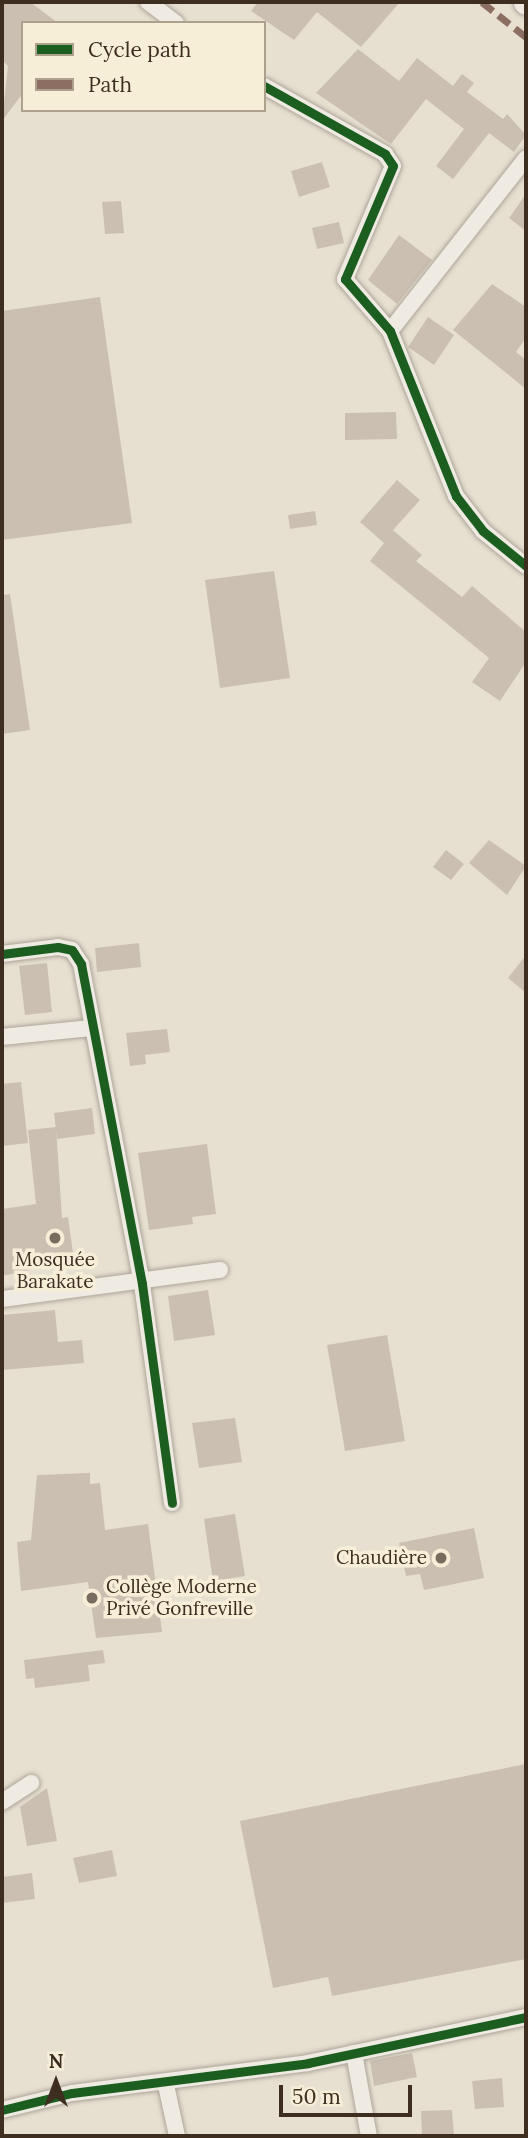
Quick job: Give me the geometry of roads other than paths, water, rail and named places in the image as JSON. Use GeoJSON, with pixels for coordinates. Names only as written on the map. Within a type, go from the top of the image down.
{"type":"FeatureCollection","features":[{"type":"Feature","properties":{"kind":"street"},"geometry":{"type":"LineString","coordinates":[[148,2],[173,21]]}},
{"type":"Feature","properties":{"kind":"street"},"geometry":{"type":"LineString","coordinates":[[266,87],[386,154],[393,166],[344,272],[390,331],[456,496],[483,531],[526,566]]}},
{"type":"Feature","properties":{"kind":"street"},"geometry":{"type":"LineString","coordinates":[[390,331],[526,158]]}},
{"type":"Feature","properties":{"kind":"street"},"geometry":{"type":"LineString","coordinates":[[2,954],[72,950],[81,964],[142,1284],[173,1503]]}},
{"type":"Feature","properties":{"kind":"street"},"geometry":{"type":"LineString","coordinates":[[2,1037],[91,1027]]}},
{"type":"Feature","properties":{"kind":"street"},"geometry":{"type":"LineString","coordinates":[[2,1299],[142,1284],[220,1270]]}},
{"type":"Feature","properties":{"kind":"street"},"geometry":{"type":"LineString","coordinates":[[2,1801],[31,1783]]}},
{"type":"Feature","properties":{"kind":"street"},"geometry":{"type":"LineString","coordinates":[[2,2110],[72,2093],[166,2085],[354,2053],[526,2017]]}},
{"type":"Feature","properties":{"kind":"street"},"geometry":{"type":"LineString","coordinates":[[354,2053],[369,2136]]}},
{"type":"Feature","properties":{"kind":"street"},"geometry":{"type":"LineString","coordinates":[[166,2085],[177,2136]]}},
{"type":"Feature","properties":{"kind":"place","name":"Mosquée Barakate"},"geometry":{"type":"Point","coordinates":[55,1238]}},
{"type":"Feature","properties":{"kind":"place","name":"Chaudière"},"geometry":{"type":"Point","coordinates":[441,1558]}},
{"type":"Feature","properties":{"kind":"place","name":"Collège Moderne Privé Gonfreville"},"geometry":{"type":"Point","coordinates":[92,1598]}}]}
